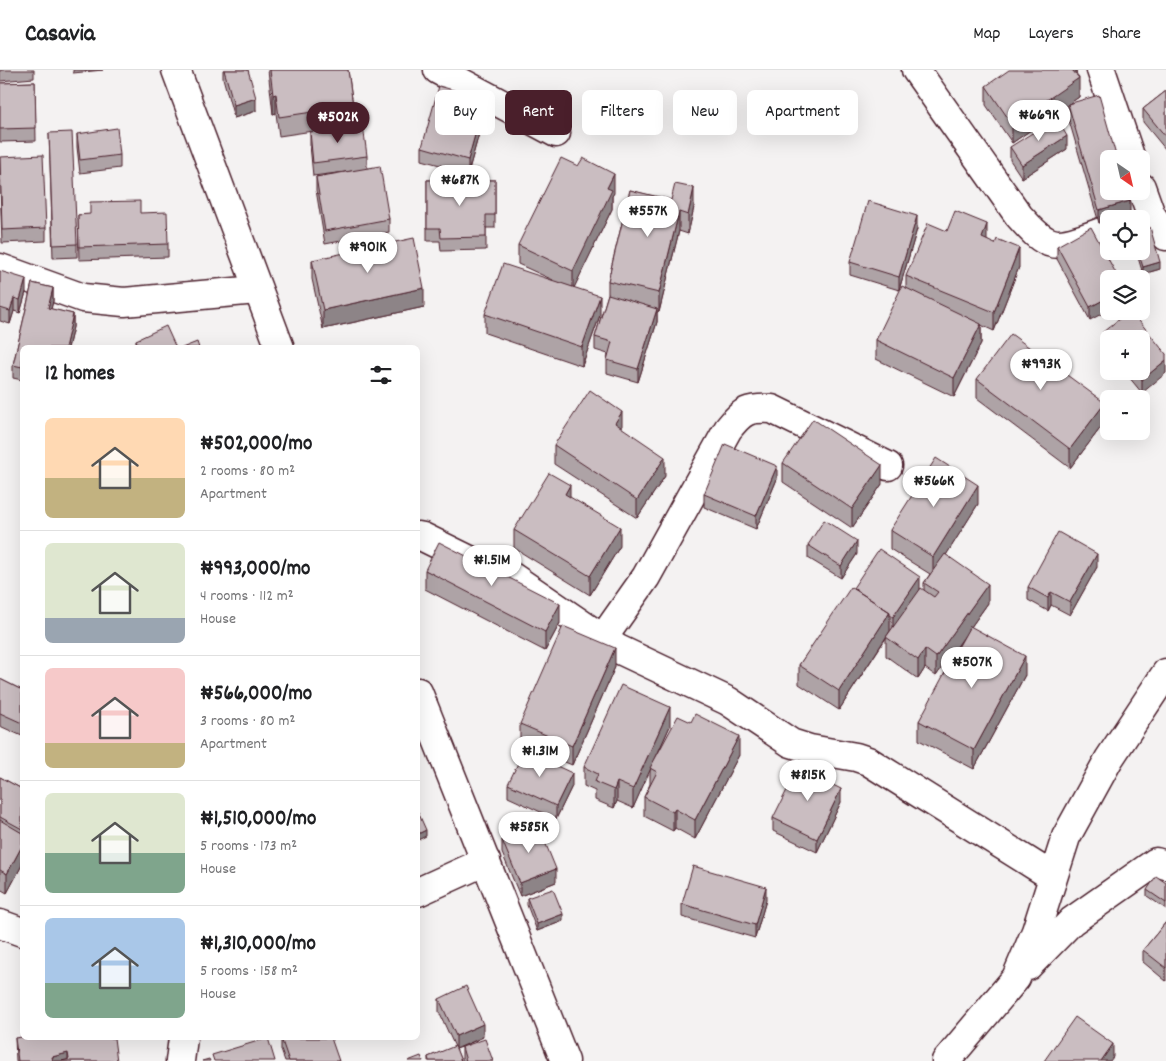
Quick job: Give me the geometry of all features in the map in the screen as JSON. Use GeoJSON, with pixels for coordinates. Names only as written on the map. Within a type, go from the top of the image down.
{"type":"FeatureCollection","features":[{"type":"Feature","properties":{"kind":"street"},"geometry":{"type":"LineString","coordinates":[[176,70],[279,345]]}},
{"type":"Feature","properties":{"kind":"street"},"geometry":{"type":"LineString","coordinates":[[438,70],[505,106]]}},
{"type":"Feature","properties":{"kind":"street"},"geometry":{"type":"LineString","coordinates":[[916,70],[1019,216],[1034,232],[1053,243],[1074,241],[1100,232]]}},
{"type":"Feature","properties":{"kind":"street"},"geometry":{"type":"LineString","coordinates":[[1101,70],[1128,150]]}},
{"type":"Feature","properties":{"kind":"street"},"geometry":{"type":"LineString","coordinates":[[1145,200],[1152,223]]}},
{"type":"Feature","properties":{"kind":"street"},"geometry":{"type":"LineString","coordinates":[[0,268],[83,298],[124,302],[257,290]]}},
{"type":"Feature","properties":{"kind":"street"},"geometry":{"type":"LineString","coordinates":[[603,638],[646,577],[728,429],[740,414],[756,408],[772,409],[888,466]]}},
{"type":"Feature","properties":{"kind":"street"},"geometry":{"type":"LineString","coordinates":[[420,536],[490,570],[511,576],[618,649],[728,701],[791,743],[810,750],[856,757],[868,761],[1053,876]]}},
{"type":"Feature","properties":{"kind":"street"},"geometry":{"type":"LineString","coordinates":[[1016,978],[1036,931],[1066,837],[1109,759],[1166,673]]}},
{"type":"Feature","properties":{"kind":"street"},"geometry":{"type":"LineString","coordinates":[[420,697],[565,1061]]}},
{"type":"Feature","properties":{"kind":"street"},"geometry":{"type":"LineString","coordinates":[[420,891],[486,861]]}},
{"type":"Feature","properties":{"kind":"street"},"geometry":{"type":"LineString","coordinates":[[946,1061],[1016,978],[1072,921],[1156,862],[1166,864]]}},
{"type":"Feature","properties":{"kind":"street"},"geometry":{"type":"LineString","coordinates":[[0,924],[20,931]]}},
{"type":"Feature","properties":{"kind":"street"},"geometry":{"type":"LineString","coordinates":[[180,1061],[183,1040]]}},
{"type":"Feature","properties":{"kind":"building"},"geometry":{"type":"Polygon","coordinates":[[[224,70],[248,70],[256,98],[234,105],[224,70]]]}},
{"type":"Feature","properties":{"kind":"building"},"geometry":{"type":"Polygon","coordinates":[[[270,70],[348,70],[353,106],[279,117],[276,94],[273,95],[270,70]]]}},
{"type":"Feature","properties":{"kind":"building"},"geometry":{"type":"Polygon","coordinates":[[[1009,70],[1072,70],[1079,78],[1012,124],[986,86],[1009,70]]]}},
{"type":"Feature","properties":{"kind":"building"},"geometry":{"type":"Polygon","coordinates":[[[35,82],[36,128],[0,129],[0,83],[35,82]]]}},
{"type":"Feature","properties":{"kind":"building"},"geometry":{"type":"Polygon","coordinates":[[[439,86],[453,90],[438,90],[439,86]]]}},
{"type":"Feature","properties":{"kind":"building"},"geometry":{"type":"Polygon","coordinates":[[[1166,91],[1166,137],[1143,109],[1166,91]]]}},
{"type":"Feature","properties":{"kind":"building"},"geometry":{"type":"Polygon","coordinates":[[[1099,95],[1114,150],[1100,150],[1100,200],[1130,201],[1099,210],[1068,104],[1099,95]]]}},
{"type":"Feature","properties":{"kind":"building"},"geometry":{"type":"Polygon","coordinates":[[[435,100],[435,135],[475,135],[468,160],[422,147],[435,100]]]}},
{"type":"Feature","properties":{"kind":"building"},"geometry":{"type":"Polygon","coordinates":[[[1056,118],[1067,136],[1022,165],[1010,147],[1056,118]]]}},
{"type":"Feature","properties":{"kind":"building"},"geometry":{"type":"Polygon","coordinates":[[[363,125],[367,156],[313,163],[310,132],[363,125]]]}},
{"type":"Feature","properties":{"kind":"building"},"geometry":{"type":"Polygon","coordinates":[[[117,128],[120,155],[80,160],[77,134],[117,128]]]}},
{"type":"Feature","properties":{"kind":"building"},"geometry":{"type":"Polygon","coordinates":[[[72,132],[77,244],[53,245],[49,133],[72,132]]]}},
{"type":"Feature","properties":{"kind":"building"},"geometry":{"type":"Polygon","coordinates":[[[43,155],[46,228],[2,230],[0,157],[43,155]]]}},
{"type":"Feature","properties":{"kind":"building"},"geometry":{"type":"Polygon","coordinates":[[[561,158],[578,166],[583,158],[614,174],[607,188],[612,190],[573,271],[518,245],[561,158]]]}},
{"type":"Feature","properties":{"kind":"building"},"geometry":{"type":"Polygon","coordinates":[[[380,166],[389,219],[325,231],[316,177],[380,166]]]}},
{"type":"Feature","properties":{"kind":"building"},"geometry":{"type":"Polygon","coordinates":[[[427,180],[495,180],[495,215],[486,215],[486,237],[441,238],[440,228],[427,228],[427,180]]]}},
{"type":"Feature","properties":{"kind":"building"},"geometry":{"type":"Polygon","coordinates":[[[675,184],[694,188],[688,215],[679,212],[659,293],[608,281],[630,190],[671,200],[675,184]]]}},
{"type":"Feature","properties":{"kind":"building"},"geometry":{"type":"Polygon","coordinates":[[[140,201],[140,213],[167,212],[168,244],[79,247],[78,215],[90,214],[90,202],[140,201]]]}},
{"type":"Feature","properties":{"kind":"building"},"geometry":{"type":"Polygon","coordinates":[[[868,201],[917,216],[899,277],[850,262],[868,201]]]}},
{"type":"Feature","properties":{"kind":"building"},"geometry":{"type":"Polygon","coordinates":[[[955,211],[987,224],[982,238],[995,244],[997,239],[1019,248],[994,312],[906,276],[928,223],[947,231],[955,211]]]}},
{"type":"Feature","properties":{"kind":"building"},"geometry":{"type":"Polygon","coordinates":[[[1091,227],[1100,244],[1100,260],[1109,260],[1114,270],[1100,270],[1100,302],[1090,307],[1057,246],[1091,227]]]}},
{"type":"Feature","properties":{"kind":"building"},"geometry":{"type":"Polygon","coordinates":[[[1150,227],[1160,262],[1143,267],[1141,260],[1150,260],[1150,227]]]}},
{"type":"Feature","properties":{"kind":"building"},"geometry":{"type":"Polygon","coordinates":[[[414,238],[424,288],[323,310],[312,260],[414,238]]]}},
{"type":"Feature","properties":{"kind":"building"},"geometry":{"type":"Polygon","coordinates":[[[503,264],[600,296],[582,347],[485,314],[503,264]]]}},
{"type":"Feature","properties":{"kind":"building"},"geometry":{"type":"Polygon","coordinates":[[[0,271],[26,279],[20,300],[14,298],[10,311],[0,308],[0,271]]]}},
{"type":"Feature","properties":{"kind":"building"},"geometry":{"type":"Polygon","coordinates":[[[32,283],[53,288],[48,308],[73,314],[66,345],[20,345],[20,367],[13,365],[32,283]]]}},
{"type":"Feature","properties":{"kind":"building"},"geometry":{"type":"Polygon","coordinates":[[[902,286],[981,324],[954,378],[876,340],[902,286]]]}},
{"type":"Feature","properties":{"kind":"building"},"geometry":{"type":"Polygon","coordinates":[[[608,294],[657,309],[638,369],[607,360],[612,342],[595,337],[608,294]]]}},
{"type":"Feature","properties":{"kind":"building"},"geometry":{"type":"Polygon","coordinates":[[[1118,320],[1138,320],[1146,330],[1105,330],[1118,320]]]}},
{"type":"Feature","properties":{"kind":"building"},"geometry":{"type":"Polygon","coordinates":[[[166,326],[175,345],[138,345],[136,340],[166,326]]]}},
{"type":"Feature","properties":{"kind":"building"},"geometry":{"type":"Polygon","coordinates":[[[1011,334],[1100,399],[1100,410],[1070,449],[977,379],[1011,334]]]}},
{"type":"Feature","properties":{"kind":"building"},"geometry":{"type":"Polygon","coordinates":[[[1150,334],[1166,354],[1166,360],[1150,373],[1150,334]]]}},
{"type":"Feature","properties":{"kind":"building"},"geometry":{"type":"Polygon","coordinates":[[[590,390],[622,412],[615,423],[665,457],[637,500],[554,445],[590,390]]]}},
{"type":"Feature","properties":{"kind":"building"},"geometry":{"type":"Polygon","coordinates":[[[813,419],[882,465],[852,509],[783,463],[813,419]]]}},
{"type":"Feature","properties":{"kind":"building"},"geometry":{"type":"Polygon","coordinates":[[[725,444],[777,466],[756,516],[704,494],[725,444]]]}},
{"type":"Feature","properties":{"kind":"building"},"geometry":{"type":"Polygon","coordinates":[[[936,458],[978,485],[933,557],[890,530],[936,458]]]}},
{"type":"Feature","properties":{"kind":"building"},"geometry":{"type":"Polygon","coordinates":[[[549,473],[570,485],[565,494],[620,527],[590,576],[514,530],[549,473]]]}},
{"type":"Feature","properties":{"kind":"building"},"geometry":{"type":"Polygon","coordinates":[[[824,520],[857,541],[841,566],[808,545],[824,520]]]}},
{"type":"Feature","properties":{"kind":"building"},"geometry":{"type":"Polygon","coordinates":[[[1058,532],[1097,554],[1070,602],[1051,592],[1048,598],[1028,587],[1058,532]]]}},
{"type":"Feature","properties":{"kind":"building"},"geometry":{"type":"Polygon","coordinates":[[[439,542],[560,604],[545,632],[425,570],[439,542]]]}},
{"type":"Feature","properties":{"kind":"building"},"geometry":{"type":"Polygon","coordinates":[[[879,549],[920,577],[893,617],[890,615],[890,612],[853,588],[879,549]]]}},
{"type":"Feature","properties":{"kind":"building"},"geometry":{"type":"Polygon","coordinates":[[[945,554],[988,584],[936,657],[925,649],[918,660],[886,637],[921,588],[934,597],[938,592],[924,583],[945,554]]]}},
{"type":"Feature","properties":{"kind":"building"},"geometry":{"type":"Polygon","coordinates":[[[851,587],[890,612],[839,691],[799,665],[851,587]]]}},
{"type":"Feature","properties":{"kind":"building"},"geometry":{"type":"Polygon","coordinates":[[[563,626],[615,648],[572,746],[520,724],[563,626]]]}},
{"type":"Feature","properties":{"kind":"building"},"geometry":{"type":"Polygon","coordinates":[[[970,626],[1025,656],[974,750],[919,721],[949,665],[956,668],[963,655],[956,651],[970,626]]]}},
{"type":"Feature","properties":{"kind":"building"},"geometry":{"type":"Polygon","coordinates":[[[0,679],[20,689],[20,722],[0,713],[0,679]]]}},
{"type":"Feature","properties":{"kind":"building"},"geometry":{"type":"Polygon","coordinates":[[[621,685],[670,707],[633,789],[617,782],[614,790],[595,782],[598,774],[584,767],[621,685]]]}},
{"type":"Feature","properties":{"kind":"building"},"geometry":{"type":"Polygon","coordinates":[[[695,714],[739,736],[695,820],[675,809],[673,812],[644,797],[657,772],[650,768],[678,716],[691,722],[695,714]]]}},
{"type":"Feature","properties":{"kind":"building"},"geometry":{"type":"Polygon","coordinates":[[[524,751],[572,773],[556,806],[508,784],[524,751]]]}},
{"type":"Feature","properties":{"kind":"building"},"geometry":{"type":"Polygon","coordinates":[[[813,765],[831,773],[827,782],[841,789],[817,839],[773,818],[798,768],[809,773],[813,765]]]}},
{"type":"Feature","properties":{"kind":"building"},"geometry":{"type":"Polygon","coordinates":[[[0,777],[20,788],[20,828],[0,817],[0,777]]]}},
{"type":"Feature","properties":{"kind":"building"},"geometry":{"type":"Polygon","coordinates":[[[420,816],[426,830],[420,833],[420,816]]]}},
{"type":"Feature","properties":{"kind":"building"},"geometry":{"type":"Polygon","coordinates":[[[0,820],[20,832],[20,850],[7,874],[0,870],[0,820]]]}},
{"type":"Feature","properties":{"kind":"building"},"geometry":{"type":"Polygon","coordinates":[[[538,825],[556,869],[520,883],[502,840],[538,825]]]}},
{"type":"Feature","properties":{"kind":"building"},"geometry":{"type":"Polygon","coordinates":[[[693,866],[766,887],[755,925],[682,904],[693,866]]]}},
{"type":"Feature","properties":{"kind":"building"},"geometry":{"type":"Polygon","coordinates":[[[1156,876],[1166,883],[1166,903],[1147,890],[1156,876]]]}},
{"type":"Feature","properties":{"kind":"building"},"geometry":{"type":"Polygon","coordinates":[[[553,889],[563,914],[537,924],[527,898],[553,889]]]}},
{"type":"Feature","properties":{"kind":"building"},"geometry":{"type":"Polygon","coordinates":[[[1166,922],[1166,968],[1143,950],[1166,922]]]}},
{"type":"Feature","properties":{"kind":"building"},"geometry":{"type":"Polygon","coordinates":[[[466,986],[483,1024],[456,1036],[439,999],[466,986]]]}},
{"type":"Feature","properties":{"kind":"building"},"geometry":{"type":"Polygon","coordinates":[[[1075,1017],[1113,1044],[1101,1061],[1044,1061],[1075,1017]]]}},
{"type":"Feature","properties":{"kind":"building"},"geometry":{"type":"Polygon","coordinates":[[[20,1037],[20,1040],[114,1040],[117,1061],[62,1061],[69,1059],[68,1053],[52,1057],[53,1061],[18,1061],[15,1038],[20,1037]]]}},
{"type":"Feature","properties":{"kind":"building"},"geometry":{"type":"Polygon","coordinates":[[[485,1039],[493,1061],[466,1061],[462,1047],[485,1039]]]}},
{"type":"Feature","properties":{"kind":"building"},"geometry":{"type":"Polygon","coordinates":[[[261,1040],[269,1040],[275,1061],[214,1061],[212,1055],[261,1040]]]}},
{"type":"Feature","properties":{"kind":"building"},"geometry":{"type":"Polygon","coordinates":[[[282,1040],[332,1040],[339,1061],[289,1061],[282,1040]]]}},
{"type":"Feature","properties":{"kind":"building"},"geometry":{"type":"Polygon","coordinates":[[[455,1046],[461,1061],[429,1061],[428,1057],[455,1046]]]}},
{"type":"Feature","properties":{"kind":"building"},"geometry":{"type":"Polygon","coordinates":[[[421,1056],[423,1061],[408,1061],[421,1056]]]}}]}
